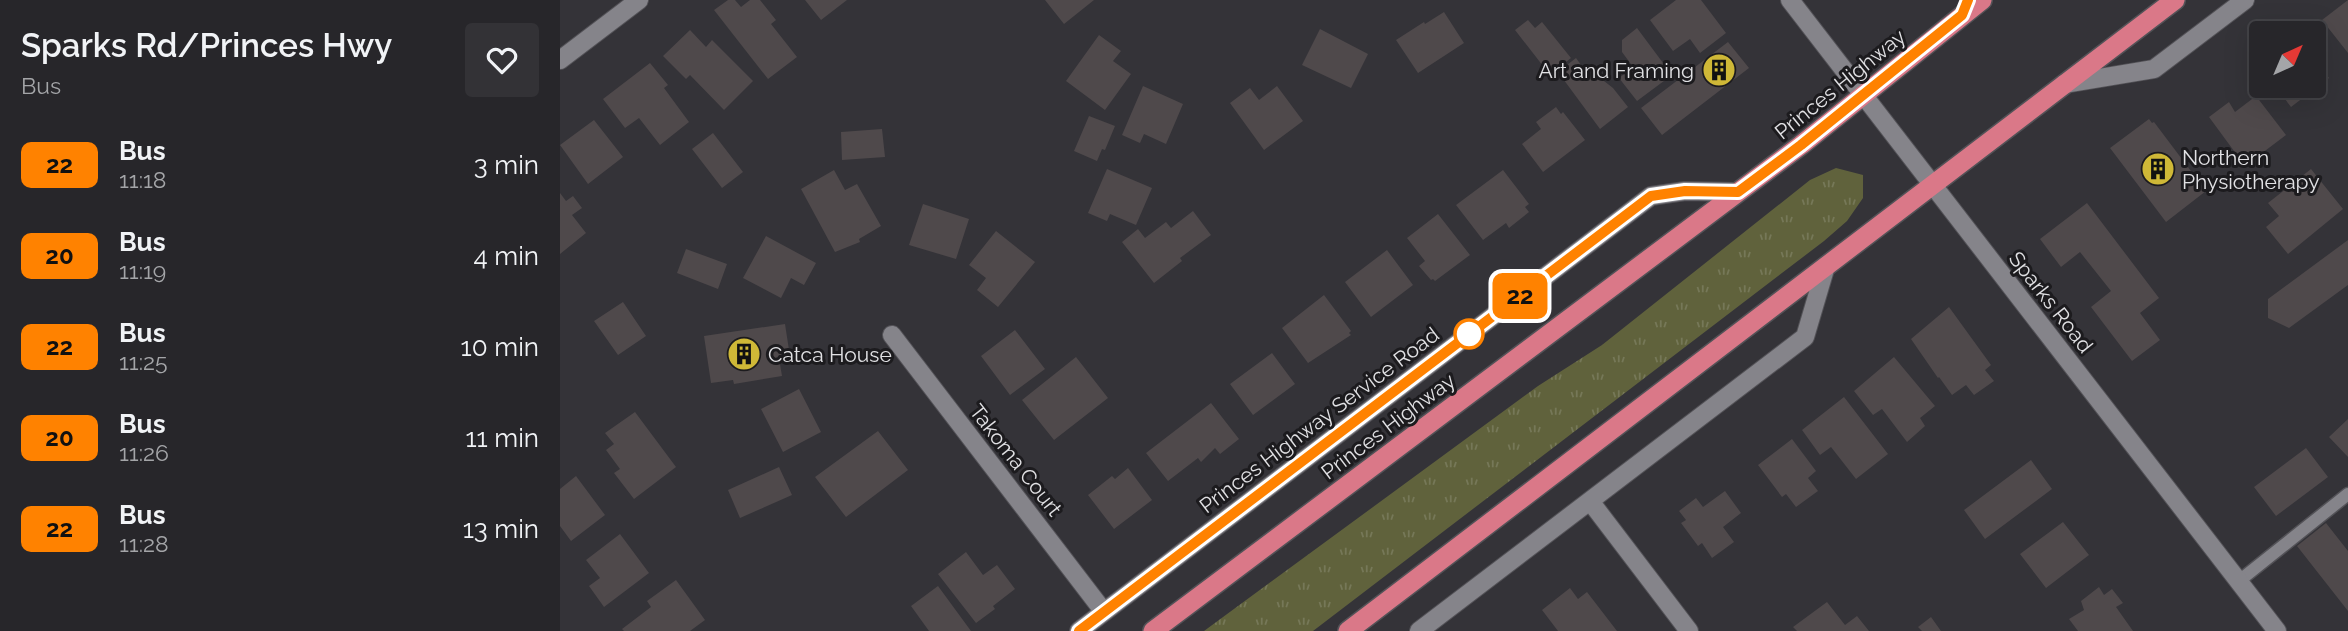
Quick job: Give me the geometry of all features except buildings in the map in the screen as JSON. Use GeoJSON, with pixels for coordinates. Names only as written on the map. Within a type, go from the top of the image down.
{"type":"FeatureCollection","features":[{"type":"Feature","properties":{"kind":"highway","name":"Princes Highway"},"geometry":{"type":"LineString","coordinates":[[1153,631],[1738,192],[1863,95],[1965,8],[1982,0]]}},
{"type":"Feature","properties":{"kind":"highway"},"geometry":{"type":"LineString","coordinates":[[1348,631],[2175,0]]}},
{"type":"Feature","properties":{"kind":"street"},"geometry":{"type":"LineString","coordinates":[[560,60],[637,0]]}},
{"type":"Feature","properties":{"kind":"street","name":"Sparks Road"},"geometry":{"type":"LineString","coordinates":[[1790,0],[2277,631]]}},
{"type":"Feature","properties":{"kind":"street"},"geometry":{"type":"LineString","coordinates":[[2064,84],[2154,69],[2245,0]]}},
{"type":"Feature","properties":{"kind":"street","name":"Princes Highway Service Road"},"geometry":{"type":"LineString","coordinates":[[1079,631],[1651,196],[1685,191],[1738,192]]}},
{"type":"Feature","properties":{"kind":"street"},"geometry":{"type":"LineString","coordinates":[[1419,631],[1805,337],[1826,266]]}},
{"type":"Feature","properties":{"kind":"street","name":"Takoma Court"},"geometry":{"type":"LineString","coordinates":[[892,335],[1104,612]]}},
{"type":"Feature","properties":{"kind":"street"},"geometry":{"type":"LineString","coordinates":[[1590,501],[1689,631]]}},
{"type":"Feature","properties":{"kind":"lane"},"geometry":{"type":"LineString","coordinates":[[2239,581],[2348,494]]}},
{"type":"Feature","properties":{"kind":"green space"},"geometry":{"type":"Polygon","coordinates":[[[1836,168],[1863,175],[1863,198],[1847,221],[1313,631],[1204,631],[1538,386],[1602,345],[1810,180],[1836,168]]]}},
{"type":"Feature","properties":{"kind":"bus line","name":"22"},"geometry":{"type":"LineString","coordinates":[[1079,631],[1651,196],[1685,191],[1738,192],[1801,145],[1962,15],[1968,0]]}},
{"type":"Feature","properties":{"kind":"place","name":"Art and Framing"},"geometry":{"type":"Point","coordinates":[1719,70]}},
{"type":"Feature","properties":{"kind":"place","name":"Northern Physiotherapy"},"geometry":{"type":"Point","coordinates":[2158,169]}},
{"type":"Feature","properties":{"kind":"place","name":"Catca House"},"geometry":{"type":"Point","coordinates":[744,354]}}]}
